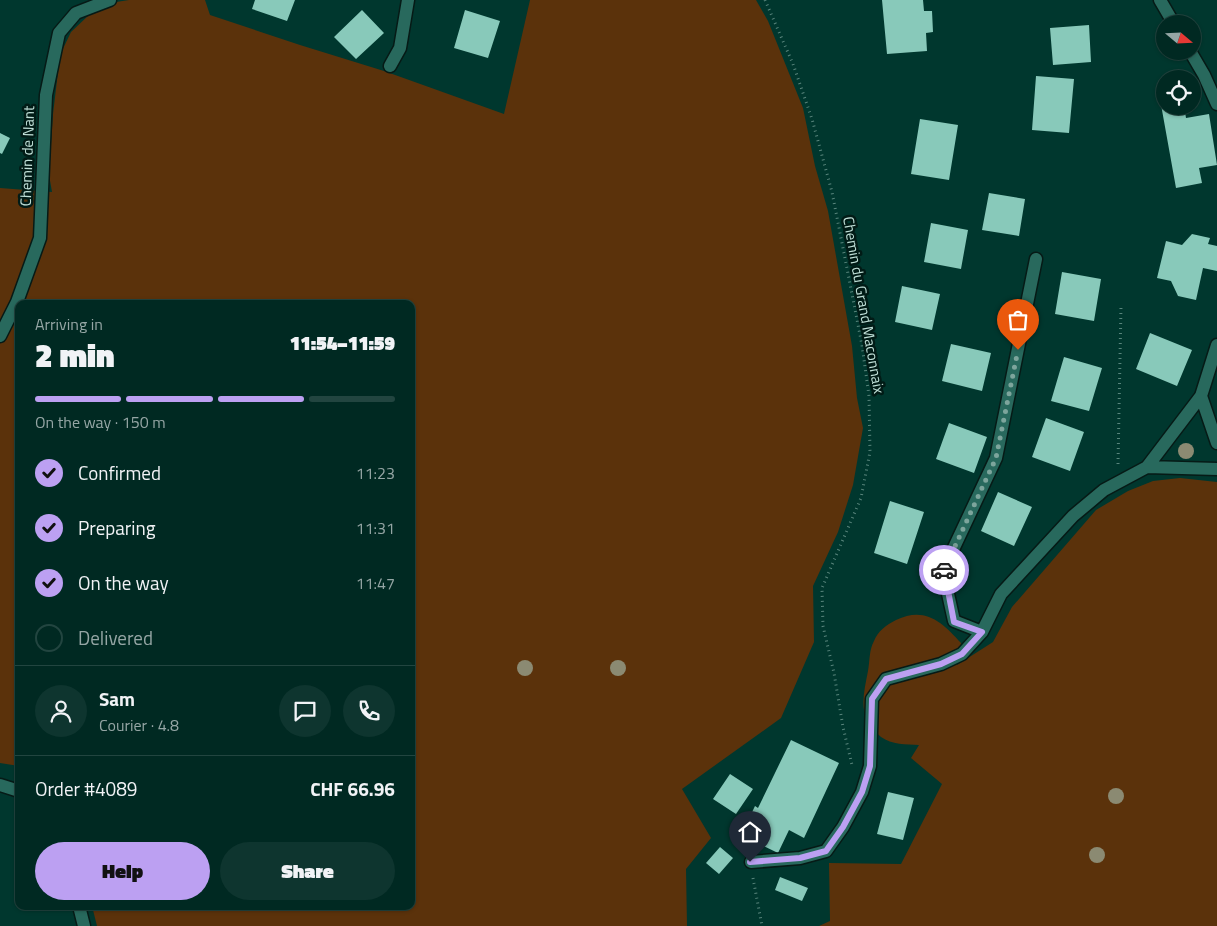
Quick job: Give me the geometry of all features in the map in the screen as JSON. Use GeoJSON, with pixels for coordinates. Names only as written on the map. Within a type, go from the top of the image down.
{"type":"FeatureCollection","features":[{"type":"Feature","properties":{"kind":"street","name":"Chemin de Nant"},"geometry":{"type":"LineString","coordinates":[[18,300],[40,238],[46,95],[59,33],[76,13],[110,0]]}},
{"type":"Feature","properties":{"kind":"street"},"geometry":{"type":"LineString","coordinates":[[390,66],[400,48],[408,0]]}},
{"type":"Feature","properties":{"kind":"street"},"geometry":{"type":"LineString","coordinates":[[1160,0],[1169,15]]}},
{"type":"Feature","properties":{"kind":"street"},"geometry":{"type":"LineString","coordinates":[[1195,60],[1217,104]]}},
{"type":"Feature","properties":{"kind":"street"},"geometry":{"type":"LineString","coordinates":[[982,632],[954,622],[943,571],[996,458],[1036,259]]}},
{"type":"Feature","properties":{"kind":"street","name":"Chemin de Nant"},"geometry":{"type":"LineString","coordinates":[[0,336],[15,306]]}},
{"type":"Feature","properties":{"kind":"street"},"geometry":{"type":"LineString","coordinates":[[750,862],[800,858],[826,851],[843,827],[862,792],[870,766],[872,699],[886,679],[941,664],[962,654],[982,632],[1001,594],[1073,516],[1104,490],[1147,467],[1201,396],[1217,345]]}},
{"type":"Feature","properties":{"kind":"street"},"geometry":{"type":"LineString","coordinates":[[1201,396],[1217,443]]}},
{"type":"Feature","properties":{"kind":"street"},"geometry":{"type":"LineString","coordinates":[[1147,467],[1217,469]]}},
{"type":"Feature","properties":{"kind":"street"},"geometry":{"type":"LineString","coordinates":[[0,785],[15,790]]}},
{"type":"Feature","properties":{"kind":"street"},"geometry":{"type":"LineString","coordinates":[[80,910],[84,926]]}},
{"type":"Feature","properties":{"kind":"path","name":"Chemin du Grand Maconnaix"},"geometry":{"type":"LineString","coordinates":[[765,0],[793,64],[812,119],[832,192],[862,345],[869,396],[870,452],[861,498],[822,588],[823,626],[843,727],[854,770],[862,792]]}},
{"type":"Feature","properties":{"kind":"path"},"geometry":{"type":"LineString","coordinates":[[1118,482],[1120,306]]}},
{"type":"Feature","properties":{"kind":"path"},"geometry":{"type":"LineString","coordinates":[[750,862],[762,926]]}},
{"type":"Feature","properties":{"kind":"shaded area"},"geometry":{"type":"Polygon","coordinates":[[[129,0],[205,0],[210,15],[384,71],[504,114],[530,0],[756,0],[768,21],[803,108],[815,166],[828,211],[852,346],[857,398],[863,428],[853,485],[838,532],[813,586],[814,642],[781,718],[682,789],[711,838],[686,869],[687,926],[97,926],[93,910],[415,910],[415,300],[15,300],[15,765],[0,763],[0,188],[52,192],[49,175],[53,114],[60,55],[71,32],[90,14],[116,2],[129,0]]]}},
{"type":"Feature","properties":{"kind":"shaded area"},"geometry":{"type":"Polygon","coordinates":[[[1180,478],[1217,482],[1217,926],[819,926],[830,921],[829,863],[901,864],[942,784],[911,758],[919,745],[899,744],[885,740],[873,730],[865,715],[864,698],[870,652],[878,634],[889,624],[906,616],[916,615],[932,618],[961,643],[957,665],[993,642],[1012,607],[1096,510],[1128,491],[1153,481],[1180,478]]]}},
{"type":"Feature","properties":{"kind":"building"},"geometry":{"type":"Polygon","coordinates":[[[255,0],[295,0],[287,21],[252,9],[255,0]]]}},
{"type":"Feature","properties":{"kind":"building"},"geometry":{"type":"Polygon","coordinates":[[[882,0],[923,0],[924,11],[932,11],[933,32],[926,33],[927,51],[887,54],[882,0]]]}},
{"type":"Feature","properties":{"kind":"building"},"geometry":{"type":"Polygon","coordinates":[[[362,10],[384,33],[356,59],[334,37],[362,10]]]}},
{"type":"Feature","properties":{"kind":"building"},"geometry":{"type":"Polygon","coordinates":[[[465,10],[500,21],[488,58],[454,48],[465,10]]]}},
{"type":"Feature","properties":{"kind":"building"},"geometry":{"type":"Polygon","coordinates":[[[1089,25],[1091,62],[1053,65],[1050,28],[1089,25]]]}},
{"type":"Feature","properties":{"kind":"building"},"geometry":{"type":"Polygon","coordinates":[[[1036,76],[1074,79],[1069,133],[1032,130],[1036,76]]]}},
{"type":"Feature","properties":{"kind":"building"},"geometry":{"type":"Polygon","coordinates":[[[1209,114],[1217,165],[1199,168],[1202,183],[1176,188],[1163,115],[1186,115],[1186,118],[1209,114]]]}},
{"type":"Feature","properties":{"kind":"building"},"geometry":{"type":"Polygon","coordinates":[[[920,119],[958,125],[949,180],[911,174],[920,119]]]}},
{"type":"Feature","properties":{"kind":"building"},"geometry":{"type":"Polygon","coordinates":[[[0,133],[10,138],[2,154],[0,153],[0,133]]]}},
{"type":"Feature","properties":{"kind":"building"},"geometry":{"type":"Polygon","coordinates":[[[989,193],[1025,199],[1019,236],[982,230],[989,193]]]}},
{"type":"Feature","properties":{"kind":"building"},"geometry":{"type":"Polygon","coordinates":[[[931,223],[968,230],[961,269],[924,262],[931,223]]]}},
{"type":"Feature","properties":{"kind":"building"},"geometry":{"type":"Polygon","coordinates":[[[1192,234],[1210,238],[1208,244],[1217,246],[1217,271],[1203,268],[1196,300],[1178,296],[1171,281],[1157,278],[1166,241],[1182,245],[1192,234]]]}},
{"type":"Feature","properties":{"kind":"building"},"geometry":{"type":"Polygon","coordinates":[[[1062,272],[1101,279],[1094,321],[1055,314],[1062,272]]]}},
{"type":"Feature","properties":{"kind":"building"},"geometry":{"type":"Polygon","coordinates":[[[902,286],[940,294],[932,330],[895,322],[902,286]]]}},
{"type":"Feature","properties":{"kind":"building"},"geometry":{"type":"Polygon","coordinates":[[[1150,333],[1192,350],[1177,386],[1136,369],[1150,333]]]}},
{"type":"Feature","properties":{"kind":"building"},"geometry":{"type":"Polygon","coordinates":[[[951,344],[991,353],[982,391],[942,381],[951,344]]]}},
{"type":"Feature","properties":{"kind":"building"},"geometry":{"type":"Polygon","coordinates":[[[1064,357],[1102,368],[1089,411],[1051,401],[1064,357]]]}},
{"type":"Feature","properties":{"kind":"building"},"geometry":{"type":"Polygon","coordinates":[[[1046,418],[1084,432],[1070,471],[1032,457],[1046,418]]]}},
{"type":"Feature","properties":{"kind":"building"},"geometry":{"type":"Polygon","coordinates":[[[949,423],[987,437],[974,473],[936,459],[949,423]]]}},
{"type":"Feature","properties":{"kind":"building"},"geometry":{"type":"Polygon","coordinates":[[[998,492],[1032,507],[1014,546],[981,531],[998,492]]]}},
{"type":"Feature","properties":{"kind":"building"},"geometry":{"type":"Polygon","coordinates":[[[890,501],[924,512],[907,564],[874,553],[890,501]]]}},
{"type":"Feature","properties":{"kind":"building"},"geometry":{"type":"Polygon","coordinates":[[[791,740],[839,763],[804,838],[789,830],[778,853],[741,835],[755,806],[758,808],[791,740]]]}},
{"type":"Feature","properties":{"kind":"building"},"geometry":{"type":"Polygon","coordinates":[[[730,774],[753,789],[736,814],[713,799],[730,774]]]}},
{"type":"Feature","properties":{"kind":"building"},"geometry":{"type":"Polygon","coordinates":[[[888,792],[914,798],[903,840],[877,834],[888,792]]]}},
{"type":"Feature","properties":{"kind":"building"},"geometry":{"type":"Polygon","coordinates":[[[720,847],[733,858],[719,874],[706,863],[720,847]]]}},
{"type":"Feature","properties":{"kind":"building"},"geometry":{"type":"Polygon","coordinates":[[[780,877],[808,888],[802,901],[775,890],[780,877]]]}},
{"type":"Feature","properties":{"kind":"way so far"},"geometry":{"type":"LineString","coordinates":[[944,570],[996,458],[1018,350]]}},
{"type":"Feature","properties":{"kind":"route"},"geometry":{"type":"LineString","coordinates":[[750,862],[800,858],[826,851],[843,827],[862,792],[870,766],[872,699],[886,679],[941,664],[962,654],[982,632],[954,622],[944,570]]}}]}
